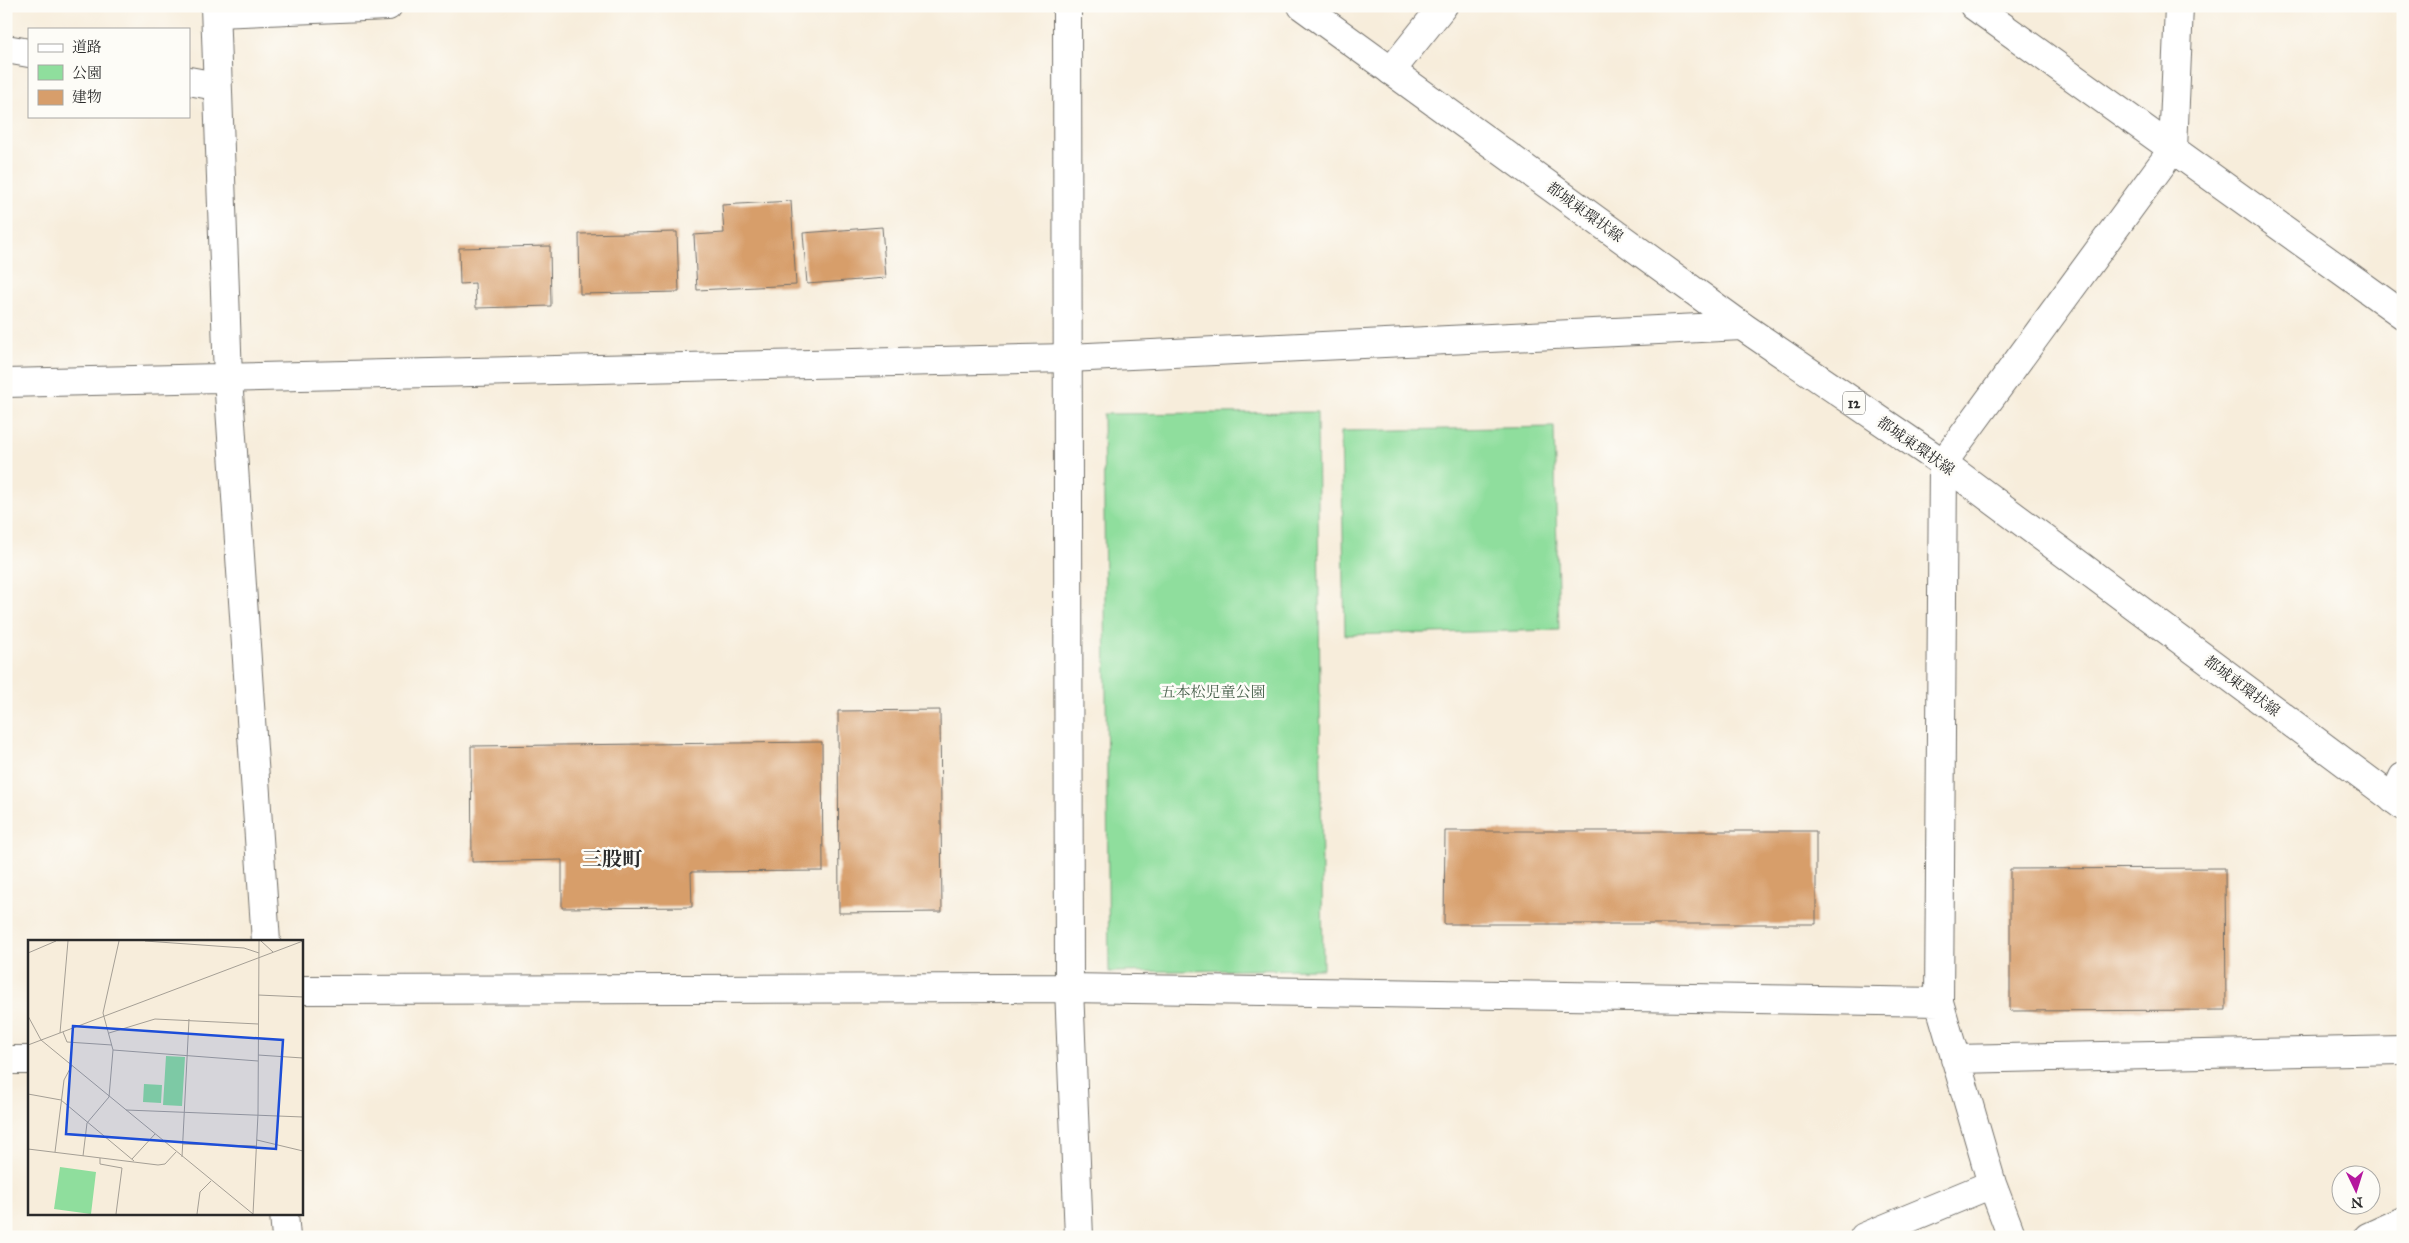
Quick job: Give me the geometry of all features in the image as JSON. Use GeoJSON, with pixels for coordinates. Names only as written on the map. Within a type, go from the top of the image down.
{"type":"FeatureCollection","features":[{"type":"Feature","properties":{"kind":"street"},"geometry":{"type":"LineString","coordinates":[[266,940],[228,378],[216,86],[215,10],[388,6]]}},
{"type":"Feature","properties":{"kind":"street"},"geometry":{"type":"LineString","coordinates":[[1067,6],[1069,988],[1079,1237]]}},
{"type":"Feature","properties":{"kind":"street","name":"都城東環状線"},"geometry":{"type":"LineString","coordinates":[[1302,6],[1742,326],[1942,464],[2399,794]]}},
{"type":"Feature","properties":{"kind":"street"},"geometry":{"type":"LineString","coordinates":[[1391,71],[1443,6]]}},
{"type":"Feature","properties":{"kind":"street"},"geometry":{"type":"LineString","coordinates":[[1974,6],[2403,315]]}},
{"type":"Feature","properties":{"kind":"street"},"geometry":{"type":"LineString","coordinates":[[2012,1237],[1992,1184],[1939,1002],[1942,464],[2173,149],[2178,6]]}},
{"type":"Feature","properties":{"kind":"street"},"geometry":{"type":"LineString","coordinates":[[6,49],[28,53]]}},
{"type":"Feature","properties":{"kind":"street"},"geometry":{"type":"LineString","coordinates":[[190,81],[216,86]]}},
{"type":"Feature","properties":{"kind":"street"},"geometry":{"type":"LineString","coordinates":[[6,383],[1068,358],[1742,326]]}},
{"type":"Feature","properties":{"kind":"street"},"geometry":{"type":"LineString","coordinates":[[302,990],[1069,988],[1939,1002]]}},
{"type":"Feature","properties":{"kind":"street"},"geometry":{"type":"LineString","coordinates":[[1955,1059],[2403,1050]]}},
{"type":"Feature","properties":{"kind":"street"},"geometry":{"type":"LineString","coordinates":[[6,1060],[28,1060]]}},
{"type":"Feature","properties":{"kind":"street"},"geometry":{"type":"LineString","coordinates":[[1864,1237],[1992,1184]]}},
{"type":"Feature","properties":{"kind":"street"},"geometry":{"type":"LineString","coordinates":[[284,1216],[286,1237]]}},
{"type":"Feature","properties":{"kind":"street"},"geometry":{"type":"LineString","coordinates":[[2368,1237],[2403,1220]]}},
{"type":"Feature","properties":{"kind":"green space","name":"五本松児童公園"},"geometry":{"type":"Polygon","coordinates":[[[1317,412],[1323,969],[1109,972],[1103,414],[1317,412]]]}},
{"type":"Feature","properties":{"kind":"green space"},"geometry":{"type":"Polygon","coordinates":[[[1554,427],[1559,630],[1345,635],[1341,431],[1554,427]]]}},
{"type":"Feature","properties":{"kind":"building"},"geometry":{"type":"Polygon","coordinates":[[[791,201],[796,285],[697,290],[694,235],[724,233],[722,205],[791,201]]]}},
{"type":"Feature","properties":{"kind":"building"},"geometry":{"type":"Polygon","coordinates":[[[882,227],[886,278],[807,284],[803,233],[882,227]]]}},
{"type":"Feature","properties":{"kind":"building"},"geometry":{"type":"Polygon","coordinates":[[[677,232],[679,292],[580,294],[579,234],[677,232]]]}},
{"type":"Feature","properties":{"kind":"building"},"geometry":{"type":"Polygon","coordinates":[[[550,246],[551,306],[476,308],[475,283],[460,284],[459,248],[550,246]]]}},
{"type":"Feature","properties":{"kind":"building"},"geometry":{"type":"Polygon","coordinates":[[[940,710],[942,912],[839,913],[838,711],[940,710]]]}},
{"type":"Feature","properties":{"kind":"building"},"geometry":{"type":"Polygon","coordinates":[[[822,742],[823,871],[691,872],[692,907],[562,908],[562,860],[472,862],[471,746],[822,742]]]}},
{"type":"Feature","properties":{"kind":"building"},"geometry":{"type":"Polygon","coordinates":[[[1445,831],[1816,831],[1816,924],[1444,924],[1445,831]]]}},
{"type":"Feature","properties":{"kind":"building"},"geometry":{"type":"Polygon","coordinates":[[[2225,868],[2226,1010],[2010,1011],[2010,869],[2225,868]]]}},
{"type":"Feature","properties":{"kind":"district","name":"三股町"},"geometry":{"type":"Point","coordinates":[612,859]}}]}
